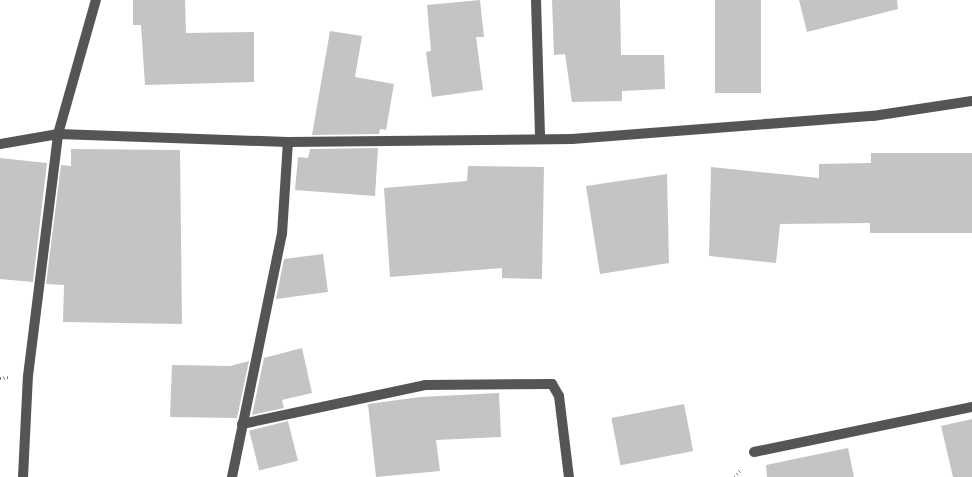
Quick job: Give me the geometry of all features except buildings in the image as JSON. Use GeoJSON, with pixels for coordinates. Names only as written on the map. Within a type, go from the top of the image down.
{"type":"FeatureCollection","features":[{"type":"Feature","properties":{"kind":"street"},"geometry":{"type":"LineString","coordinates":[[23,477],[28,376],[58,134],[96,0]]}},
{"type":"Feature","properties":{"kind":"street"},"geometry":{"type":"LineString","coordinates":[[536,0],[540,137]]}},
{"type":"Feature","properties":{"kind":"street"},"geometry":{"type":"LineString","coordinates":[[0,144],[58,134],[288,142],[540,137],[572,139],[863,116],[972,101]]}},
{"type":"Feature","properties":{"kind":"street"},"geometry":{"type":"LineString","coordinates":[[232,477],[282,234],[288,142]]}},
{"type":"Feature","properties":{"kind":"street"},"geometry":{"type":"LineString","coordinates":[[242,424],[425,385],[552,384],[559,396],[569,477]]}},
{"type":"Feature","properties":{"kind":"street"},"geometry":{"type":"LineString","coordinates":[[754,452],[972,408]]}}]}
